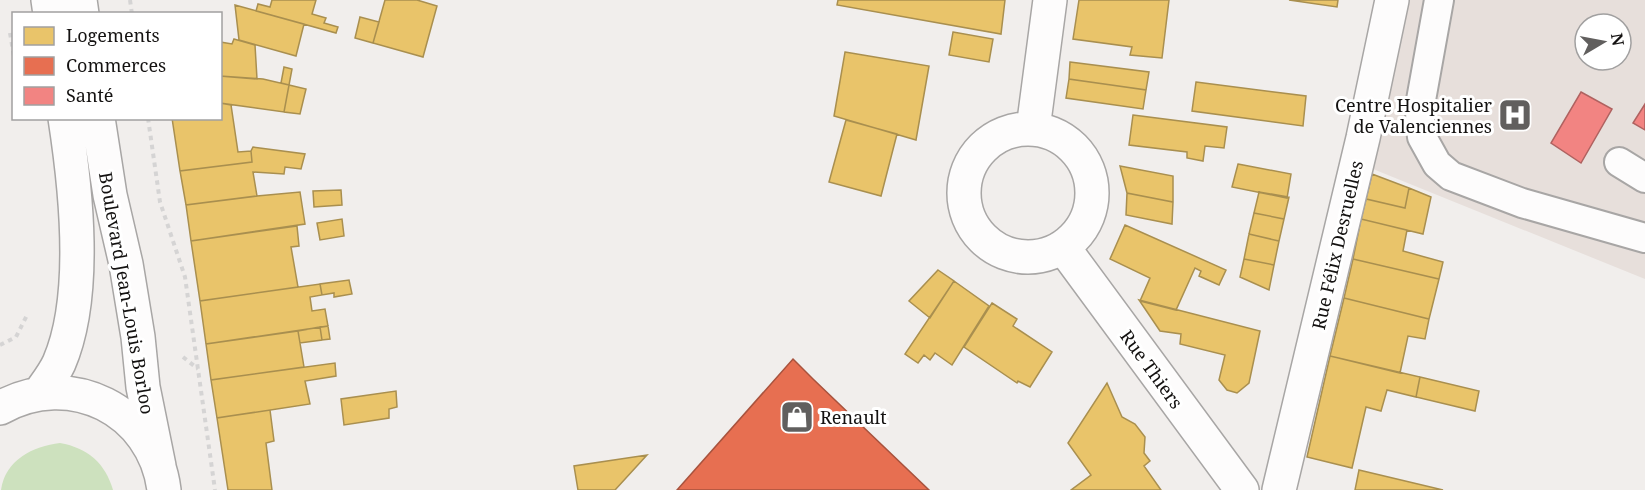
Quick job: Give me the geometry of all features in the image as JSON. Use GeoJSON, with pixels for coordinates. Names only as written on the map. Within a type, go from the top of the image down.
{"type":"FeatureCollection","features":[{"type":"Feature","properties":{"kind":"street"},"geometry":{"type":"LineString","coordinates":[[1033,129],[1050,0]]}},
{"type":"Feature","properties":{"kind":"street","name":"Rue Félix Desruelles"},"geometry":{"type":"LineString","coordinates":[[1280,490],[1363,138],[1392,0]]}},
{"type":"Feature","properties":{"kind":"street","name":"Boulevard Jean-Louis Borloo"},"geometry":{"type":"LineString","coordinates":[[39,394],[58,366],[64,349],[74,295],[76,206],[66,120]]}},
{"type":"Feature","properties":{"kind":"street","name":"Boulevard Jean-Louis Borloo"},"geometry":{"type":"LineString","coordinates":[[98,120],[110,195],[133,304],[143,387],[161,478]]}},
{"type":"Feature","properties":{"kind":"street"},"geometry":{"type":"LineString","coordinates":[[1033,129],[1059,137],[1078,154],[1090,178],[1091,204],[1082,229],[1063,247],[1050,254],[1035,257],[1008,254],[994,248],[974,228],[963,201],[963,187],[973,160],[981,148],[992,139],[1005,132],[1033,129]]}},
{"type":"Feature","properties":{"kind":"street","name":"Rue Thiers"},"geometry":{"type":"LineString","coordinates":[[1063,247],[1242,490]]}},
{"type":"Feature","properties":{"kind":"street"},"geometry":{"type":"LineString","coordinates":[[0,408],[39,394],[61,393],[83,396],[112,408],[137,429],[150,447],[161,478]]}},
{"type":"Feature","properties":{"kind":"lane"},"geometry":{"type":"LineString","coordinates":[[1438,0],[1421,100],[1420,120],[1422,137],[1437,164],[1451,176],[1522,203],[1645,238]]}},
{"type":"Feature","properties":{"kind":"lane"},"geometry":{"type":"LineString","coordinates":[[1619,162],[1645,178]]}},
{"type":"Feature","properties":{"kind":"path"},"geometry":{"type":"LineString","coordinates":[[148,120],[160,201],[185,277],[215,490]]}},
{"type":"Feature","properties":{"kind":"shaded area","name":"Centre Hospitalier de Valenciennes"},"geometry":{"type":"Polygon","coordinates":[[[1407,0],[1645,0],[1645,279],[1373,169],[1407,0]]]}},
{"type":"Feature","properties":{"kind":"green space"},"geometry":{"type":"Polygon","coordinates":[[[60,443],[70,445],[94,458],[110,480],[113,490],[1,490],[8,470],[22,456],[40,447],[60,443]]]}},
{"type":"Feature","properties":{"kind":"building: Logements"},"geometry":{"type":"Polygon","coordinates":[[[272,0],[316,0],[312,14],[326,18],[324,23],[338,27],[336,33],[256,11],[258,4],[270,7],[272,0]]]}},
{"type":"Feature","properties":{"kind":"building: Logements"},"geometry":{"type":"Polygon","coordinates":[[[385,0],[417,0],[437,6],[423,57],[373,43],[385,0]]]}},
{"type":"Feature","properties":{"kind":"building: Logements"},"geometry":{"type":"Polygon","coordinates":[[[838,0],[1005,0],[1001,34],[837,5],[838,0]]]}},
{"type":"Feature","properties":{"kind":"building: Logements"},"geometry":{"type":"Polygon","coordinates":[[[1079,0],[1169,0],[1162,58],[1130,55],[1132,47],[1073,39],[1079,0]]]}},
{"type":"Feature","properties":{"kind":"building: Logements"},"geometry":{"type":"Polygon","coordinates":[[[1289,0],[1338,0],[1337,7],[1289,0]]]}},
{"type":"Feature","properties":{"kind":"building: Logements"},"geometry":{"type":"Polygon","coordinates":[[[235,5],[304,24],[296,56],[239,40],[235,5]]]}},
{"type":"Feature","properties":{"kind":"building: Logements"},"geometry":{"type":"Polygon","coordinates":[[[360,17],[379,22],[373,43],[355,38],[360,17]]]}},
{"type":"Feature","properties":{"kind":"building: Logements"},"geometry":{"type":"Polygon","coordinates":[[[953,32],[993,39],[989,62],[949,55],[953,32]]]}},
{"type":"Feature","properties":{"kind":"building: Logements"},"geometry":{"type":"Polygon","coordinates":[[[234,39],[255,45],[257,79],[222,76],[222,42],[232,44],[234,39]]]}},
{"type":"Feature","properties":{"kind":"building: Logements"},"geometry":{"type":"Polygon","coordinates":[[[845,52],[929,66],[916,140],[834,116],[845,52]]]}},
{"type":"Feature","properties":{"kind":"building: Logements"},"geometry":{"type":"Polygon","coordinates":[[[1070,62],[1149,72],[1146,90],[1069,79],[1070,62]]]}},
{"type":"Feature","properties":{"kind":"building: Logements"},"geometry":{"type":"Polygon","coordinates":[[[284,67],[292,69],[289,85],[281,83],[284,67]]]}},
{"type":"Feature","properties":{"kind":"building: Logements"},"geometry":{"type":"Polygon","coordinates":[[[222,76],[263,79],[289,85],[284,112],[222,103],[222,76]]]}},
{"type":"Feature","properties":{"kind":"building: Logements"},"geometry":{"type":"Polygon","coordinates":[[[1069,79],[1146,90],[1143,109],[1066,98],[1069,79]]]}},
{"type":"Feature","properties":{"kind":"building: Logements"},"geometry":{"type":"Polygon","coordinates":[[[1196,82],[1306,96],[1303,126],[1192,111],[1196,82]]]}},
{"type":"Feature","properties":{"kind":"building: Logements"},"geometry":{"type":"Polygon","coordinates":[[[289,85],[306,89],[300,114],[284,112],[289,85]]]}},
{"type":"Feature","properties":{"kind":"building: Logements"},"geometry":{"type":"Polygon","coordinates":[[[222,103],[231,105],[238,152],[251,151],[252,162],[180,171],[172,120],[222,120],[222,103]]]}},
{"type":"Feature","properties":{"kind":"building: Logements"},"geometry":{"type":"Polygon","coordinates":[[[1133,115],[1227,127],[1224,148],[1205,146],[1203,161],[1187,158],[1187,152],[1129,145],[1133,115]]]}},
{"type":"Feature","properties":{"kind":"building: Logements"},"geometry":{"type":"Polygon","coordinates":[[[846,120],[897,134],[881,196],[829,182],[846,120]]]}},
{"type":"Feature","properties":{"kind":"building: Logements"},"geometry":{"type":"Polygon","coordinates":[[[253,147],[305,154],[301,169],[285,167],[284,174],[253,172],[257,196],[186,205],[180,171],[252,162],[253,147]]]}},
{"type":"Feature","properties":{"kind":"building: Logements"},"geometry":{"type":"Polygon","coordinates":[[[1238,164],[1291,174],[1287,198],[1232,187],[1238,164]]]}},
{"type":"Feature","properties":{"kind":"building: Logements"},"geometry":{"type":"Polygon","coordinates":[[[1120,166],[1173,176],[1173,202],[1127,193],[1120,166]]]}},
{"type":"Feature","properties":{"kind":"building: Logements"},"geometry":{"type":"Polygon","coordinates":[[[1372,174],[1409,188],[1405,208],[1366,199],[1372,174]]]}},
{"type":"Feature","properties":{"kind":"building: Logements"},"geometry":{"type":"Polygon","coordinates":[[[1409,188],[1431,197],[1423,234],[1361,219],[1366,199],[1405,208],[1409,188]]]}},
{"type":"Feature","properties":{"kind":"building: Logements"},"geometry":{"type":"Polygon","coordinates":[[[341,190],[342,205],[314,207],[313,191],[341,190]]]}},
{"type":"Feature","properties":{"kind":"building: Logements"},"geometry":{"type":"Polygon","coordinates":[[[300,192],[305,224],[191,241],[186,205],[300,192]]]}},
{"type":"Feature","properties":{"kind":"building: Logements"},"geometry":{"type":"Polygon","coordinates":[[[1259,192],[1289,197],[1284,219],[1254,213],[1259,192]]]}},
{"type":"Feature","properties":{"kind":"building: Logements"},"geometry":{"type":"Polygon","coordinates":[[[1127,193],[1173,202],[1172,224],[1126,215],[1127,193]]]}},
{"type":"Feature","properties":{"kind":"building: Logements"},"geometry":{"type":"Polygon","coordinates":[[[1254,213],[1284,219],[1279,241],[1249,234],[1254,213]]]}},
{"type":"Feature","properties":{"kind":"building: Logements"},"geometry":{"type":"Polygon","coordinates":[[[342,219],[344,236],[320,240],[317,223],[342,219]]]}},
{"type":"Feature","properties":{"kind":"building: Logements"},"geometry":{"type":"Polygon","coordinates":[[[1361,219],[1407,230],[1403,251],[1443,262],[1439,279],[1353,259],[1361,219]]]}},
{"type":"Feature","properties":{"kind":"building: Logements"},"geometry":{"type":"Polygon","coordinates":[[[1125,225],[1226,270],[1219,285],[1199,276],[1201,271],[1195,268],[1176,310],[1140,301],[1150,278],[1110,259],[1125,225]]]}},
{"type":"Feature","properties":{"kind":"building: Logements"},"geometry":{"type":"Polygon","coordinates":[[[297,226],[299,246],[291,247],[298,287],[200,301],[191,241],[297,226]]]}},
{"type":"Feature","properties":{"kind":"building: Logements"},"geometry":{"type":"Polygon","coordinates":[[[1249,234],[1279,241],[1274,265],[1244,259],[1249,234]]]}},
{"type":"Feature","properties":{"kind":"building: Logements"},"geometry":{"type":"Polygon","coordinates":[[[1244,259],[1274,265],[1269,290],[1240,277],[1244,259]]]}},
{"type":"Feature","properties":{"kind":"building: Logements"},"geometry":{"type":"Polygon","coordinates":[[[1353,259],[1439,279],[1429,319],[1344,298],[1353,259]]]}},
{"type":"Feature","properties":{"kind":"building: Logements"},"geometry":{"type":"Polygon","coordinates":[[[938,270],[954,281],[930,318],[909,301],[938,270]]]}},
{"type":"Feature","properties":{"kind":"building: Logements"},"geometry":{"type":"Polygon","coordinates":[[[349,280],[352,294],[334,297],[334,293],[322,295],[320,284],[349,280]]]}},
{"type":"Feature","properties":{"kind":"building: Logements"},"geometry":{"type":"Polygon","coordinates":[[[954,281],[989,306],[952,365],[935,353],[930,360],[924,355],[918,363],[905,354],[954,281]]]}},
{"type":"Feature","properties":{"kind":"building: Logements"},"geometry":{"type":"Polygon","coordinates":[[[320,284],[322,295],[310,297],[312,311],[325,309],[328,326],[206,344],[200,301],[320,284]]]}},
{"type":"Feature","properties":{"kind":"building: Logements"},"geometry":{"type":"Polygon","coordinates":[[[1344,298],[1429,319],[1425,339],[1408,336],[1400,373],[1330,356],[1344,298]]]}},
{"type":"Feature","properties":{"kind":"building: Logements"},"geometry":{"type":"Polygon","coordinates":[[[1139,300],[1260,331],[1249,383],[1237,393],[1227,390],[1219,380],[1225,355],[1180,344],[1181,334],[1160,331],[1139,300]]]}},
{"type":"Feature","properties":{"kind":"building: Logements"},"geometry":{"type":"Polygon","coordinates":[[[992,303],[1017,319],[1013,326],[1052,352],[1030,387],[1018,381],[1017,383],[964,347],[992,303]]]}},
{"type":"Feature","properties":{"kind":"building: Logements"},"geometry":{"type":"Polygon","coordinates":[[[328,326],[330,339],[322,340],[320,327],[328,326]]]}},
{"type":"Feature","properties":{"kind":"building: Logements"},"geometry":{"type":"Polygon","coordinates":[[[320,327],[322,340],[300,343],[298,331],[320,327]]]}},
{"type":"Feature","properties":{"kind":"building: Logements"},"geometry":{"type":"Polygon","coordinates":[[[298,331],[304,367],[211,380],[206,344],[298,331]]]}},
{"type":"Feature","properties":{"kind":"building: Logements"},"geometry":{"type":"Polygon","coordinates":[[[1330,356],[1420,377],[1416,397],[1387,390],[1381,411],[1366,407],[1352,468],[1307,457],[1330,356]]]}},
{"type":"Feature","properties":{"kind":"building: Logements"},"geometry":{"type":"Polygon","coordinates":[[[335,363],[336,376],[305,381],[310,404],[217,418],[211,380],[335,363]]]}},
{"type":"Feature","properties":{"kind":"building: Logements"},"geometry":{"type":"Polygon","coordinates":[[[1420,377],[1479,391],[1475,411],[1416,397],[1420,377]]]}},
{"type":"Feature","properties":{"kind":"building: Logements"},"geometry":{"type":"Polygon","coordinates":[[[1107,383],[1122,417],[1135,424],[1145,437],[1144,453],[1150,461],[1144,466],[1161,490],[1071,490],[1091,475],[1068,443],[1107,383]]]}},
{"type":"Feature","properties":{"kind":"building: Logements"},"geometry":{"type":"Polygon","coordinates":[[[396,391],[397,407],[389,409],[389,418],[344,425],[341,399],[396,391]]]}},
{"type":"Feature","properties":{"kind":"building: Logements"},"geometry":{"type":"Polygon","coordinates":[[[270,410],[274,441],[266,443],[272,490],[228,490],[217,418],[270,410]]]}},
{"type":"Feature","properties":{"kind":"building: Logements"},"geometry":{"type":"Polygon","coordinates":[[[647,455],[615,490],[578,490],[574,466],[647,455]]]}},
{"type":"Feature","properties":{"kind":"building: Logements"},"geometry":{"type":"Polygon","coordinates":[[[1359,470],[1443,490],[1355,490],[1359,470]]]}},
{"type":"Feature","properties":{"kind":"building: Commerces","name":"Renault"},"geometry":{"type":"Polygon","coordinates":[[[793,359],[813,379],[929,490],[677,490],[793,359]]]}},
{"type":"Feature","properties":{"kind":"building: Santé"},"geometry":{"type":"Polygon","coordinates":[[[1581,92],[1612,109],[1581,163],[1551,143],[1581,92]]]}},
{"type":"Feature","properties":{"kind":"building: Santé"},"geometry":{"type":"Polygon","coordinates":[[[1645,104],[1645,130],[1633,123],[1645,104]]]}},
{"type":"Feature","properties":{"kind":"place","name":"Centre Hospitalier de Valenciennes"},"geometry":{"type":"Point","coordinates":[1515,115]}},
{"type":"Feature","properties":{"kind":"place","name":"Renault"},"geometry":{"type":"Point","coordinates":[797,417]}}]}
